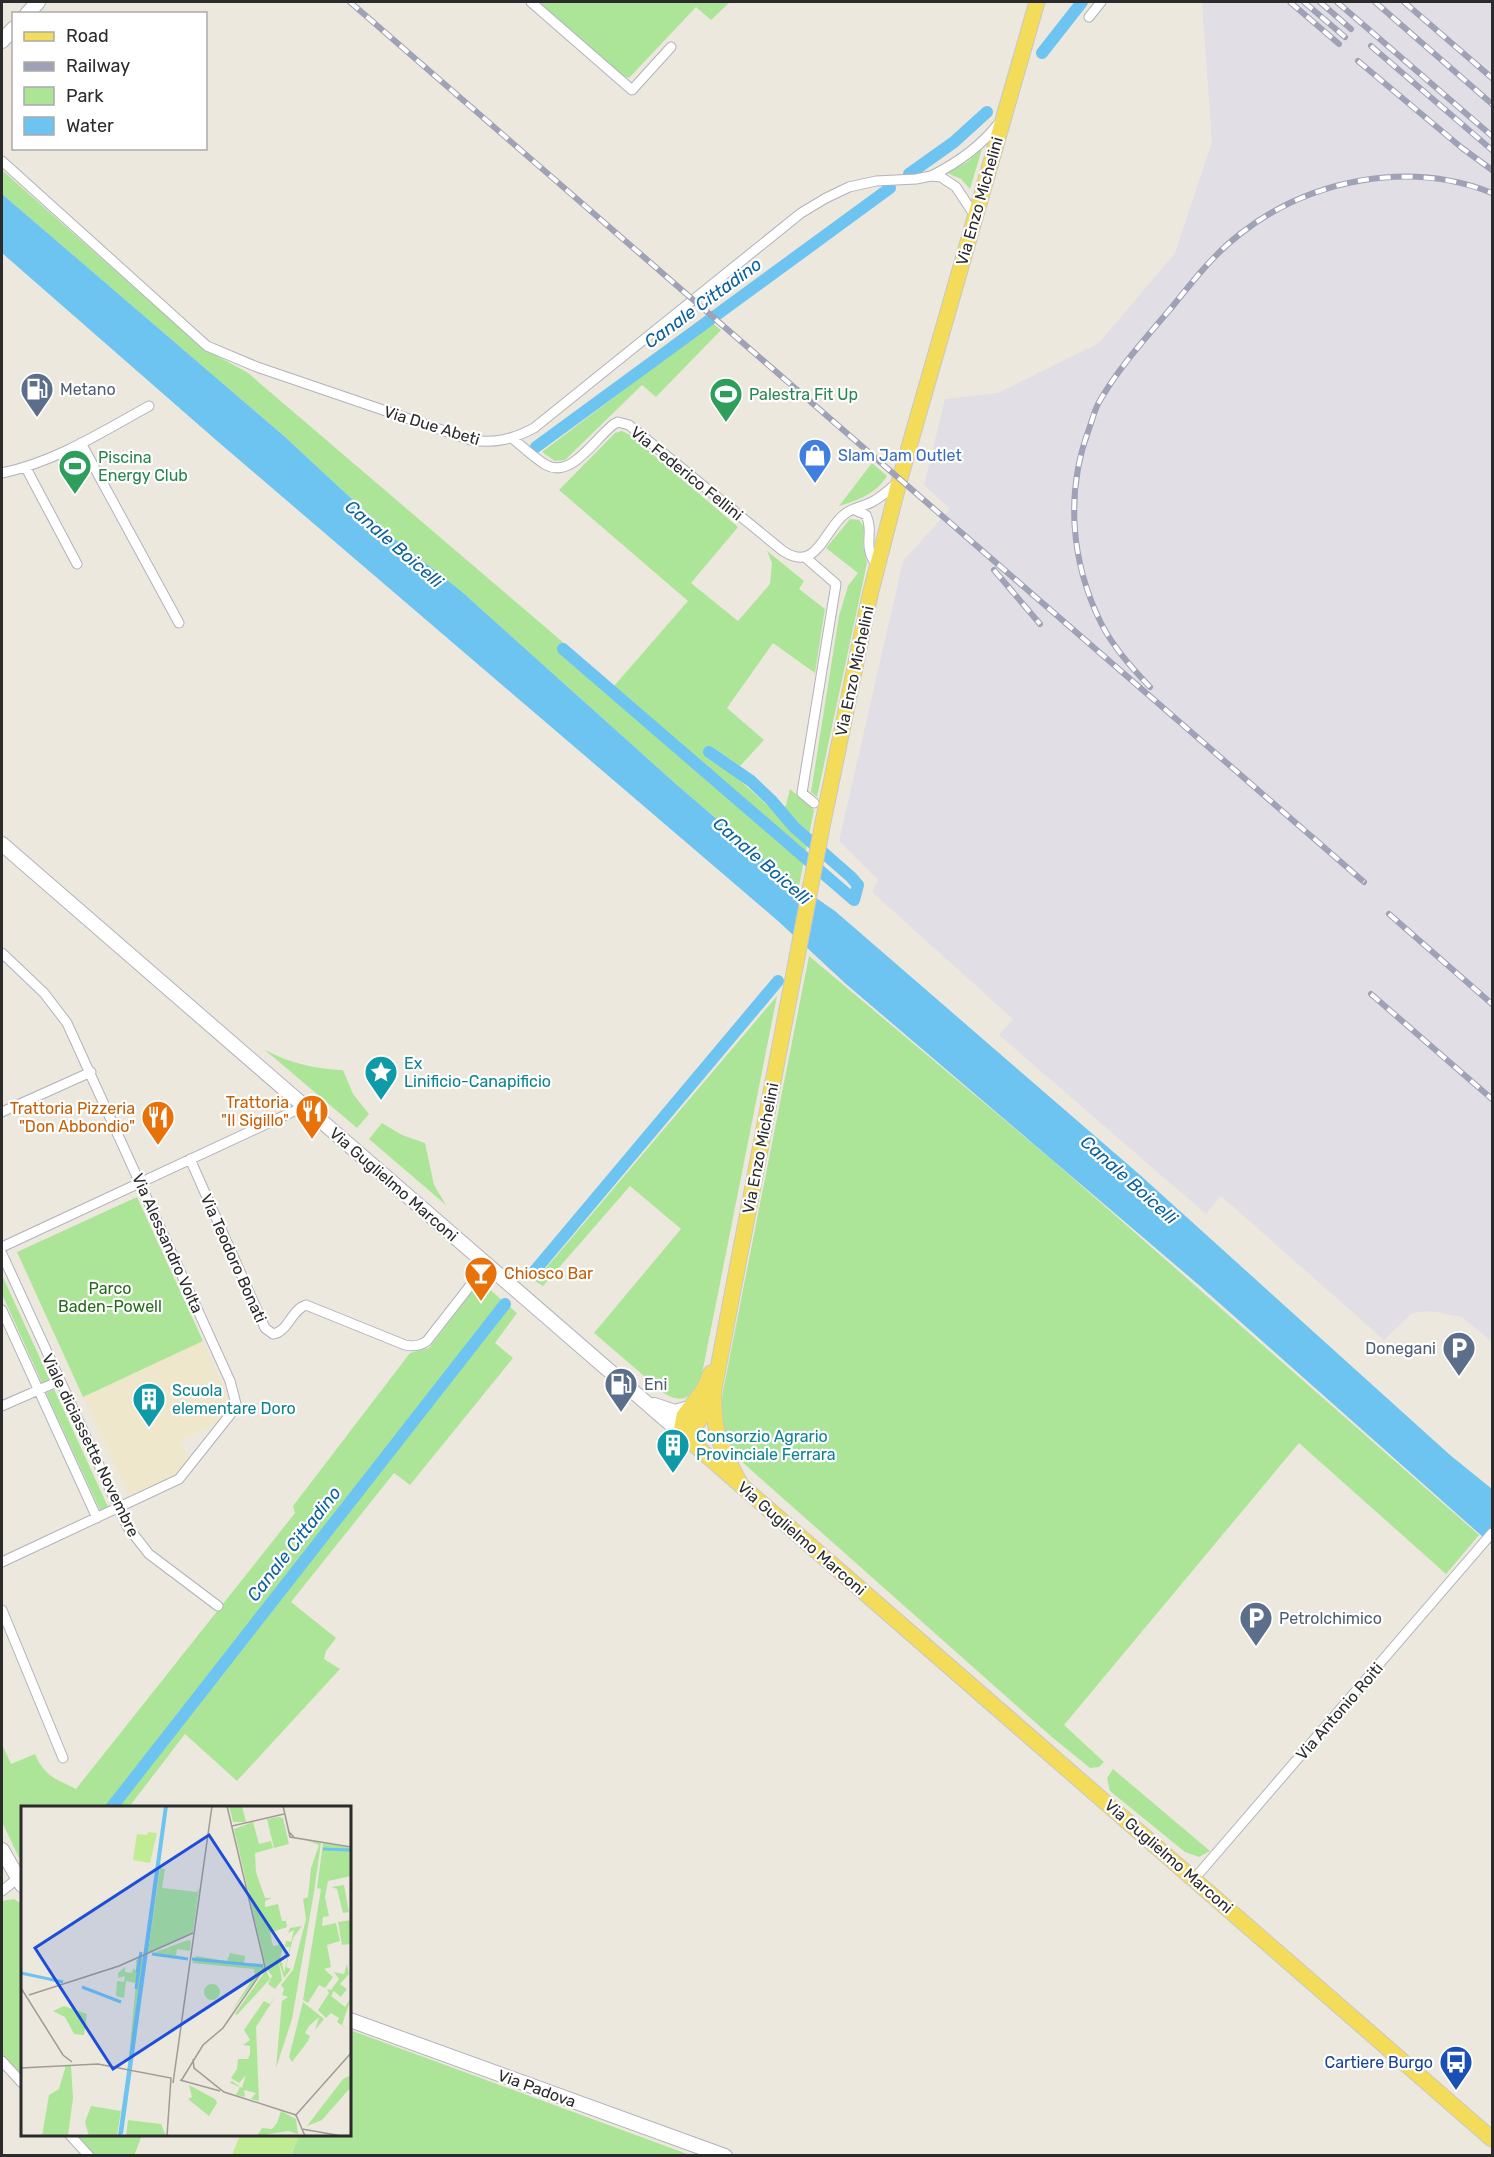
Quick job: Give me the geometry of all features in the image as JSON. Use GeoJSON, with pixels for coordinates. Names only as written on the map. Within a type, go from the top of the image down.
{"type":"FeatureCollection","features":[{"type":"Feature","properties":{"kind":"main road","name":"Via Enzo Michelini"},"geometry":{"type":"LineString","coordinates":[[741,1485],[720,1446],[713,1400],[720,1352],[856,661],[899,482],[1037,2]]}},
{"type":"Feature","properties":{"kind":"main road","name":"Via Guglielmo Marconi"},"geometry":{"type":"LineString","coordinates":[[2,843],[1060,1764],[1195,1878],[1492,2139]]}},
{"type":"Feature","properties":{"kind":"main road","name":"Via Enzo Michelini"},"geometry":{"type":"LineString","coordinates":[[681,1433],[682,1422],[689,1408],[704,1389],[720,1352]]}},
{"type":"Feature","properties":{"kind":"main road"},"geometry":{"type":"LineString","coordinates":[[642,1399],[667,1411],[675,1412],[689,1408]]}},
{"type":"Feature","properties":{"kind":"main road","name":"Via Enzo Michelini"},"geometry":{"type":"LineString","coordinates":[[681,1433],[698,1422],[713,1400]]}},
{"type":"Feature","properties":{"kind":"main road"},"geometry":{"type":"LineString","coordinates":[[2,1850],[20,1882]]}},
{"type":"Feature","properties":{"kind":"main road","name":"Via Padova"},"geometry":{"type":"LineString","coordinates":[[351,2020],[725,2156]]}},
{"type":"Feature","properties":{"kind":"street"},"geometry":{"type":"LineString","coordinates":[[531,2],[632,90],[671,48]]}},
{"type":"Feature","properties":{"kind":"street"},"geometry":{"type":"LineString","coordinates":[[1089,17],[1101,2]]}},
{"type":"Feature","properties":{"kind":"street","name":"Via Due Abeti"},"geometry":{"type":"LineString","coordinates":[[2,161],[207,346],[257,367],[471,440],[493,442],[512,438],[544,421],[815,204],[837,192],[863,183],[931,176],[948,168],[977,147],[1004,118]]}},
{"type":"Feature","properties":{"kind":"street"},"geometry":{"type":"LineString","coordinates":[[931,176],[941,177],[956,187],[975,216]]}},
{"type":"Feature","properties":{"kind":"street"},"geometry":{"type":"LineString","coordinates":[[2,473],[26,468],[81,443],[149,406]]}},
{"type":"Feature","properties":{"kind":"street","name":"Via Federico Fellini"},"geometry":{"type":"LineString","coordinates":[[512,438],[546,465],[564,468],[574,463],[614,424],[618,422],[629,424],[783,551],[794,557],[805,557],[836,584],[802,793],[814,803]]}},
{"type":"Feature","properties":{"kind":"street"},"geometry":{"type":"LineString","coordinates":[[81,443],[179,623]]}},
{"type":"Feature","properties":{"kind":"street"},"geometry":{"type":"LineString","coordinates":[[26,468],[77,564]]}},
{"type":"Feature","properties":{"kind":"street"},"geometry":{"type":"LineString","coordinates":[[805,557],[817,549],[845,513],[882,496],[899,482]]}},
{"type":"Feature","properties":{"kind":"street"},"geometry":{"type":"LineString","coordinates":[[855,510],[866,515],[869,520],[868,549],[877,566]]}},
{"type":"Feature","properties":{"kind":"street","name":"Via Alessandro Volta"},"geometry":{"type":"LineString","coordinates":[[2,953],[37,985],[67,1023],[230,1381],[237,1404],[178,1479],[118,1508]]}},
{"type":"Feature","properties":{"kind":"street"},"geometry":{"type":"LineString","coordinates":[[2,1112],[91,1072]]}},
{"type":"Feature","properties":{"kind":"street"},"geometry":{"type":"LineString","coordinates":[[2,1246],[305,1106]]}},
{"type":"Feature","properties":{"kind":"street","name":"Via Teodoro Bonati"},"geometry":{"type":"LineString","coordinates":[[190,1160],[265,1328],[273,1334],[281,1331],[298,1310],[306,1305],[405,1346],[422,1345],[487,1264]]}},
{"type":"Feature","properties":{"kind":"street","name":"Viale diciassette Novembre"},"geometry":{"type":"LineString","coordinates":[[2,1254],[118,1508],[134,1537],[149,1554],[218,1606]]}},
{"type":"Feature","properties":{"kind":"street","name":"Viale diciassette Novembre"},"geometry":{"type":"LineString","coordinates":[[2,1310],[97,1518]]}},
{"type":"Feature","properties":{"kind":"street"},"geometry":{"type":"LineString","coordinates":[[2,1406],[59,1381]]}},
{"type":"Feature","properties":{"kind":"street"},"geometry":{"type":"LineString","coordinates":[[2,1562],[118,1508]]}},
{"type":"Feature","properties":{"kind":"street","name":"Via Antonio Roiti"},"geometry":{"type":"LineString","coordinates":[[1195,1878],[1492,1533]]}},
{"type":"Feature","properties":{"kind":"street"},"geometry":{"type":"LineString","coordinates":[[2,1610],[63,1758]]}},
{"type":"Feature","properties":{"kind":"street"},"geometry":{"type":"LineString","coordinates":[[2,1891],[20,1882]]}},
{"type":"Feature","properties":{"kind":"street"},"geometry":{"type":"LineString","coordinates":[[2,2061],[21,2083]]}},
{"type":"Feature","properties":{"kind":"street"},"geometry":{"type":"LineString","coordinates":[[71,2136],[89,2156]]}},
{"type":"Feature","properties":{"kind":"shaded area"},"geometry":{"type":"Polygon","coordinates":[[[1202,2],[1492,2],[1492,1342],[1462,1317],[1431,1311],[1412,1313],[1384,1340],[1221,1196],[1206,1214],[999,1035],[1013,1019],[872,892],[878,880],[839,841],[903,561],[950,509],[924,485],[945,399],[998,393],[1099,343],[1175,253],[1212,142],[1202,2]]]}},
{"type":"Feature","properties":{"kind":"shaded area"},"geometry":{"type":"Polygon","coordinates":[[[203,1341],[229,1400],[226,1411],[214,1425],[180,1440],[190,1460],[181,1472],[175,1477],[130,1497],[83,1397],[203,1341]]]}},
{"type":"Feature","properties":{"kind":"green space"},"geometry":{"type":"Polygon","coordinates":[[[539,2],[730,2],[711,20],[696,7],[629,78],[619,74],[539,2]]]}},
{"type":"Feature","properties":{"kind":"green space"},"geometry":{"type":"Polygon","coordinates":[[[982,149],[970,189],[961,179],[947,173],[967,162],[982,149]]]}},
{"type":"Feature","properties":{"kind":"green space"},"geometry":{"type":"Polygon","coordinates":[[[2,170],[201,347],[248,373],[614,686],[688,601],[559,490],[615,433],[622,431],[630,435],[738,527],[691,583],[738,621],[770,584],[772,563],[767,551],[804,581],[799,589],[825,609],[815,673],[773,643],[727,708],[764,740],[740,766],[711,746],[705,757],[735,776],[777,814],[786,805],[790,789],[814,810],[799,886],[781,874],[677,785],[461,591],[395,539],[284,436],[2,194],[2,170]]]}},
{"type":"Feature","properties":{"kind":"green space"},"geometry":{"type":"Polygon","coordinates":[[[712,323],[721,330],[656,397],[642,385],[565,460],[555,461],[542,452],[712,323]]]}},
{"type":"Feature","properties":{"kind":"green space"},"geometry":{"type":"Polygon","coordinates":[[[872,463],[887,476],[883,482],[866,496],[839,506],[872,463]]]}},
{"type":"Feature","properties":{"kind":"green space"},"geometry":{"type":"Polygon","coordinates":[[[850,519],[859,520],[864,527],[863,546],[867,563],[817,797],[811,792],[839,616],[848,586],[858,573],[826,548],[850,519]]]}},
{"type":"Feature","properties":{"kind":"green space"},"geometry":{"type":"Polygon","coordinates":[[[809,956],[1051,1159],[1479,1535],[1446,1574],[1299,1443],[1064,1725],[1104,1762],[1099,1767],[1090,1768],[1053,1738],[741,1461],[724,1436],[721,1421],[723,1391],[809,956]]]}},
{"type":"Feature","properties":{"kind":"green space"},"geometry":{"type":"Polygon","coordinates":[[[777,996],[702,1374],[693,1392],[679,1399],[665,1394],[594,1333],[681,1229],[630,1186],[543,1286],[535,1281],[777,996]]]}},
{"type":"Feature","properties":{"kind":"green space"},"geometry":{"type":"Polygon","coordinates":[[[265,1050],[302,1064],[343,1070],[353,1094],[369,1114],[357,1128],[265,1050]]]}},
{"type":"Feature","properties":{"kind":"green space"},"geometry":{"type":"Polygon","coordinates":[[[382,1123],[402,1135],[425,1143],[434,1185],[446,1205],[369,1139],[382,1123]]]}},
{"type":"Feature","properties":{"kind":"green space","name":"Parco Baden-Powell"},"geometry":{"type":"Polygon","coordinates":[[[137,1197],[203,1341],[83,1397],[17,1252],[137,1197]]]}},
{"type":"Feature","properties":{"kind":"green space"},"geometry":{"type":"Polygon","coordinates":[[[2,1275],[50,1380],[42,1383],[2,1294],[2,1275]]]}},
{"type":"Feature","properties":{"kind":"green space"},"geometry":{"type":"Polygon","coordinates":[[[480,1281],[517,1313],[495,1343],[513,1358],[410,1485],[394,1473],[291,1602],[336,1638],[326,1651],[324,1659],[340,1669],[237,1781],[185,1734],[130,1806],[21,1806],[21,1862],[2,1822],[2,1744],[11,1764],[35,1754],[47,1772],[76,1789],[295,1513],[293,1506],[410,1353],[429,1348],[480,1281]]]}},
{"type":"Feature","properties":{"kind":"green space"},"geometry":{"type":"Polygon","coordinates":[[[54,1389],[109,1509],[101,1512],[46,1393],[54,1389]]]}},
{"type":"Feature","properties":{"kind":"green space"},"geometry":{"type":"Polygon","coordinates":[[[1113,1769],[1210,1851],[1199,1857],[1185,1852],[1110,1791],[1107,1778],[1113,1769]]]}},
{"type":"Feature","properties":{"kind":"green space"},"geometry":{"type":"Polygon","coordinates":[[[14,1899],[21,1903],[21,2076],[2,2055],[2,1901],[14,1899]]]}},
{"type":"Feature","properties":{"kind":"green space"},"geometry":{"type":"Polygon","coordinates":[[[351,2030],[690,2155],[291,2156],[299,2136],[351,2136],[351,2030]]]}},
{"type":"Feature","properties":{"kind":"green space"},"geometry":{"type":"Polygon","coordinates":[[[77,2136],[142,2136],[134,2156],[95,2155],[77,2136]]]}},
{"type":"Feature","properties":{"kind":"green space"},"geometry":{"type":"Polygon","coordinates":[[[239,2136],[299,2136],[291,2155],[232,2155],[239,2136]]]}},
{"type":"Feature","properties":{"kind":"water","name":"Canale Boicelli"},"geometry":{"type":"Polygon","coordinates":[[[2,194],[284,436],[395,539],[461,591],[677,785],[781,874],[835,911],[1140,1175],[1450,1455],[1492,1489],[1492,1545],[1200,1286],[846,984],[778,921],[216,440],[2,253],[2,194]]]}},
{"type":"Feature","properties":{"kind":"waterway","name":"Canale Cittadino"},"geometry":{"type":"LineString","coordinates":[[1042,53],[1082,2]]}},
{"type":"Feature","properties":{"kind":"waterway","name":"Canale Cittadino"},"geometry":{"type":"LineString","coordinates":[[909,174],[954,142],[987,112]]}},
{"type":"Feature","properties":{"kind":"waterway","name":"Canale Cittadino"},"geometry":{"type":"LineString","coordinates":[[536,447],[890,188]]}},
{"type":"Feature","properties":{"kind":"waterway"},"geometry":{"type":"LineString","coordinates":[[563,649],[854,900],[858,885],[851,877],[794,827],[751,781],[709,752]]}},
{"type":"Feature","properties":{"kind":"waterway"},"geometry":{"type":"LineString","coordinates":[[532,1274],[778,981]]}},
{"type":"Feature","properties":{"kind":"waterway","name":"Canale Cittadino"},"geometry":{"type":"LineString","coordinates":[[113,1806],[505,1304]]}},
{"type":"Feature","properties":{"kind":"railway"},"geometry":{"type":"LineString","coordinates":[[350,2],[1364,882]]}},
{"type":"Feature","properties":{"kind":"railway"},"geometry":{"type":"LineString","coordinates":[[1290,2],[1339,44]]}},
{"type":"Feature","properties":{"kind":"railway"},"geometry":{"type":"LineString","coordinates":[[1304,2],[1345,37]]}},
{"type":"Feature","properties":{"kind":"railway"},"geometry":{"type":"LineString","coordinates":[[1320,2],[1351,29]]}},
{"type":"Feature","properties":{"kind":"railway"},"geometry":{"type":"LineString","coordinates":[[1337,2],[1492,136]]}},
{"type":"Feature","properties":{"kind":"railway"},"geometry":{"type":"LineString","coordinates":[[1375,2],[1492,104]]}},
{"type":"Feature","properties":{"kind":"railway"},"geometry":{"type":"LineString","coordinates":[[1404,2],[1492,78]]}},
{"type":"Feature","properties":{"kind":"railway"},"geometry":{"type":"LineString","coordinates":[[1371,46],[1492,150]]}},
{"type":"Feature","properties":{"kind":"railway"},"geometry":{"type":"LineString","coordinates":[[1358,61],[1462,148],[1492,170]]}},
{"type":"Feature","properties":{"kind":"railway"},"geometry":{"type":"LineString","coordinates":[[1150,687],[1117,649],[1101,623],[1083,576],[1075,527],[1074,502],[1081,453],[1097,407],[1114,378],[1221,250],[1268,215],[1297,200],[1329,188],[1361,180],[1394,177],[1427,178],[1460,183],[1492,193]]}},
{"type":"Feature","properties":{"kind":"railway"},"geometry":{"type":"LineString","coordinates":[[994,570],[1040,624]]}},
{"type":"Feature","properties":{"kind":"railway"},"geometry":{"type":"LineString","coordinates":[[1389,914],[1492,1004]]}},
{"type":"Feature","properties":{"kind":"railway"},"geometry":{"type":"LineString","coordinates":[[1371,994],[1492,1099]]}},
{"type":"Feature","properties":{"kind":"place","name":"Metano"},"geometry":{"type":"Point","coordinates":[37,418]}},
{"type":"Feature","properties":{"kind":"place","name":"Palestra Fit Up"},"geometry":{"type":"Point","coordinates":[726,423]}},
{"type":"Feature","properties":{"kind":"place","name":"Slam Jam Outlet"},"geometry":{"type":"Point","coordinates":[815,484]}},
{"type":"Feature","properties":{"kind":"place","name":"Piscina Energy Club"},"geometry":{"type":"Point","coordinates":[75,495]}},
{"type":"Feature","properties":{"kind":"place","name":"Ex Linificio-Canapificio"},"geometry":{"type":"Point","coordinates":[381,1101]}},
{"type":"Feature","properties":{"kind":"place","name":"Trattoria \"Il Sigillo\""},"geometry":{"type":"Point","coordinates":[312,1140]}},
{"type":"Feature","properties":{"kind":"place","name":"Trattoria Pizzeria \"Don Abbondio\""},"geometry":{"type":"Point","coordinates":[158,1146]}},
{"type":"Feature","properties":{"kind":"place","name":"Chiosco Bar"},"geometry":{"type":"Point","coordinates":[481,1302]}},
{"type":"Feature","properties":{"kind":"place","name":"Donegani"},"geometry":{"type":"Point","coordinates":[1459,1377]}},
{"type":"Feature","properties":{"kind":"place","name":"Eni"},"geometry":{"type":"Point","coordinates":[621,1413]}},
{"type":"Feature","properties":{"kind":"place","name":"Scuola elementare Doro"},"geometry":{"type":"Point","coordinates":[149,1428]}},
{"type":"Feature","properties":{"kind":"place","name":"Consorzio Agrario Provinciale Ferrara"},"geometry":{"type":"Point","coordinates":[673,1474]}},
{"type":"Feature","properties":{"kind":"place","name":"Petrolchimico"},"geometry":{"type":"Point","coordinates":[1256,1647]}},
{"type":"Feature","properties":{"kind":"place","name":"Cartiere Burgo"},"geometry":{"type":"Point","coordinates":[1456,2091]}}]}
